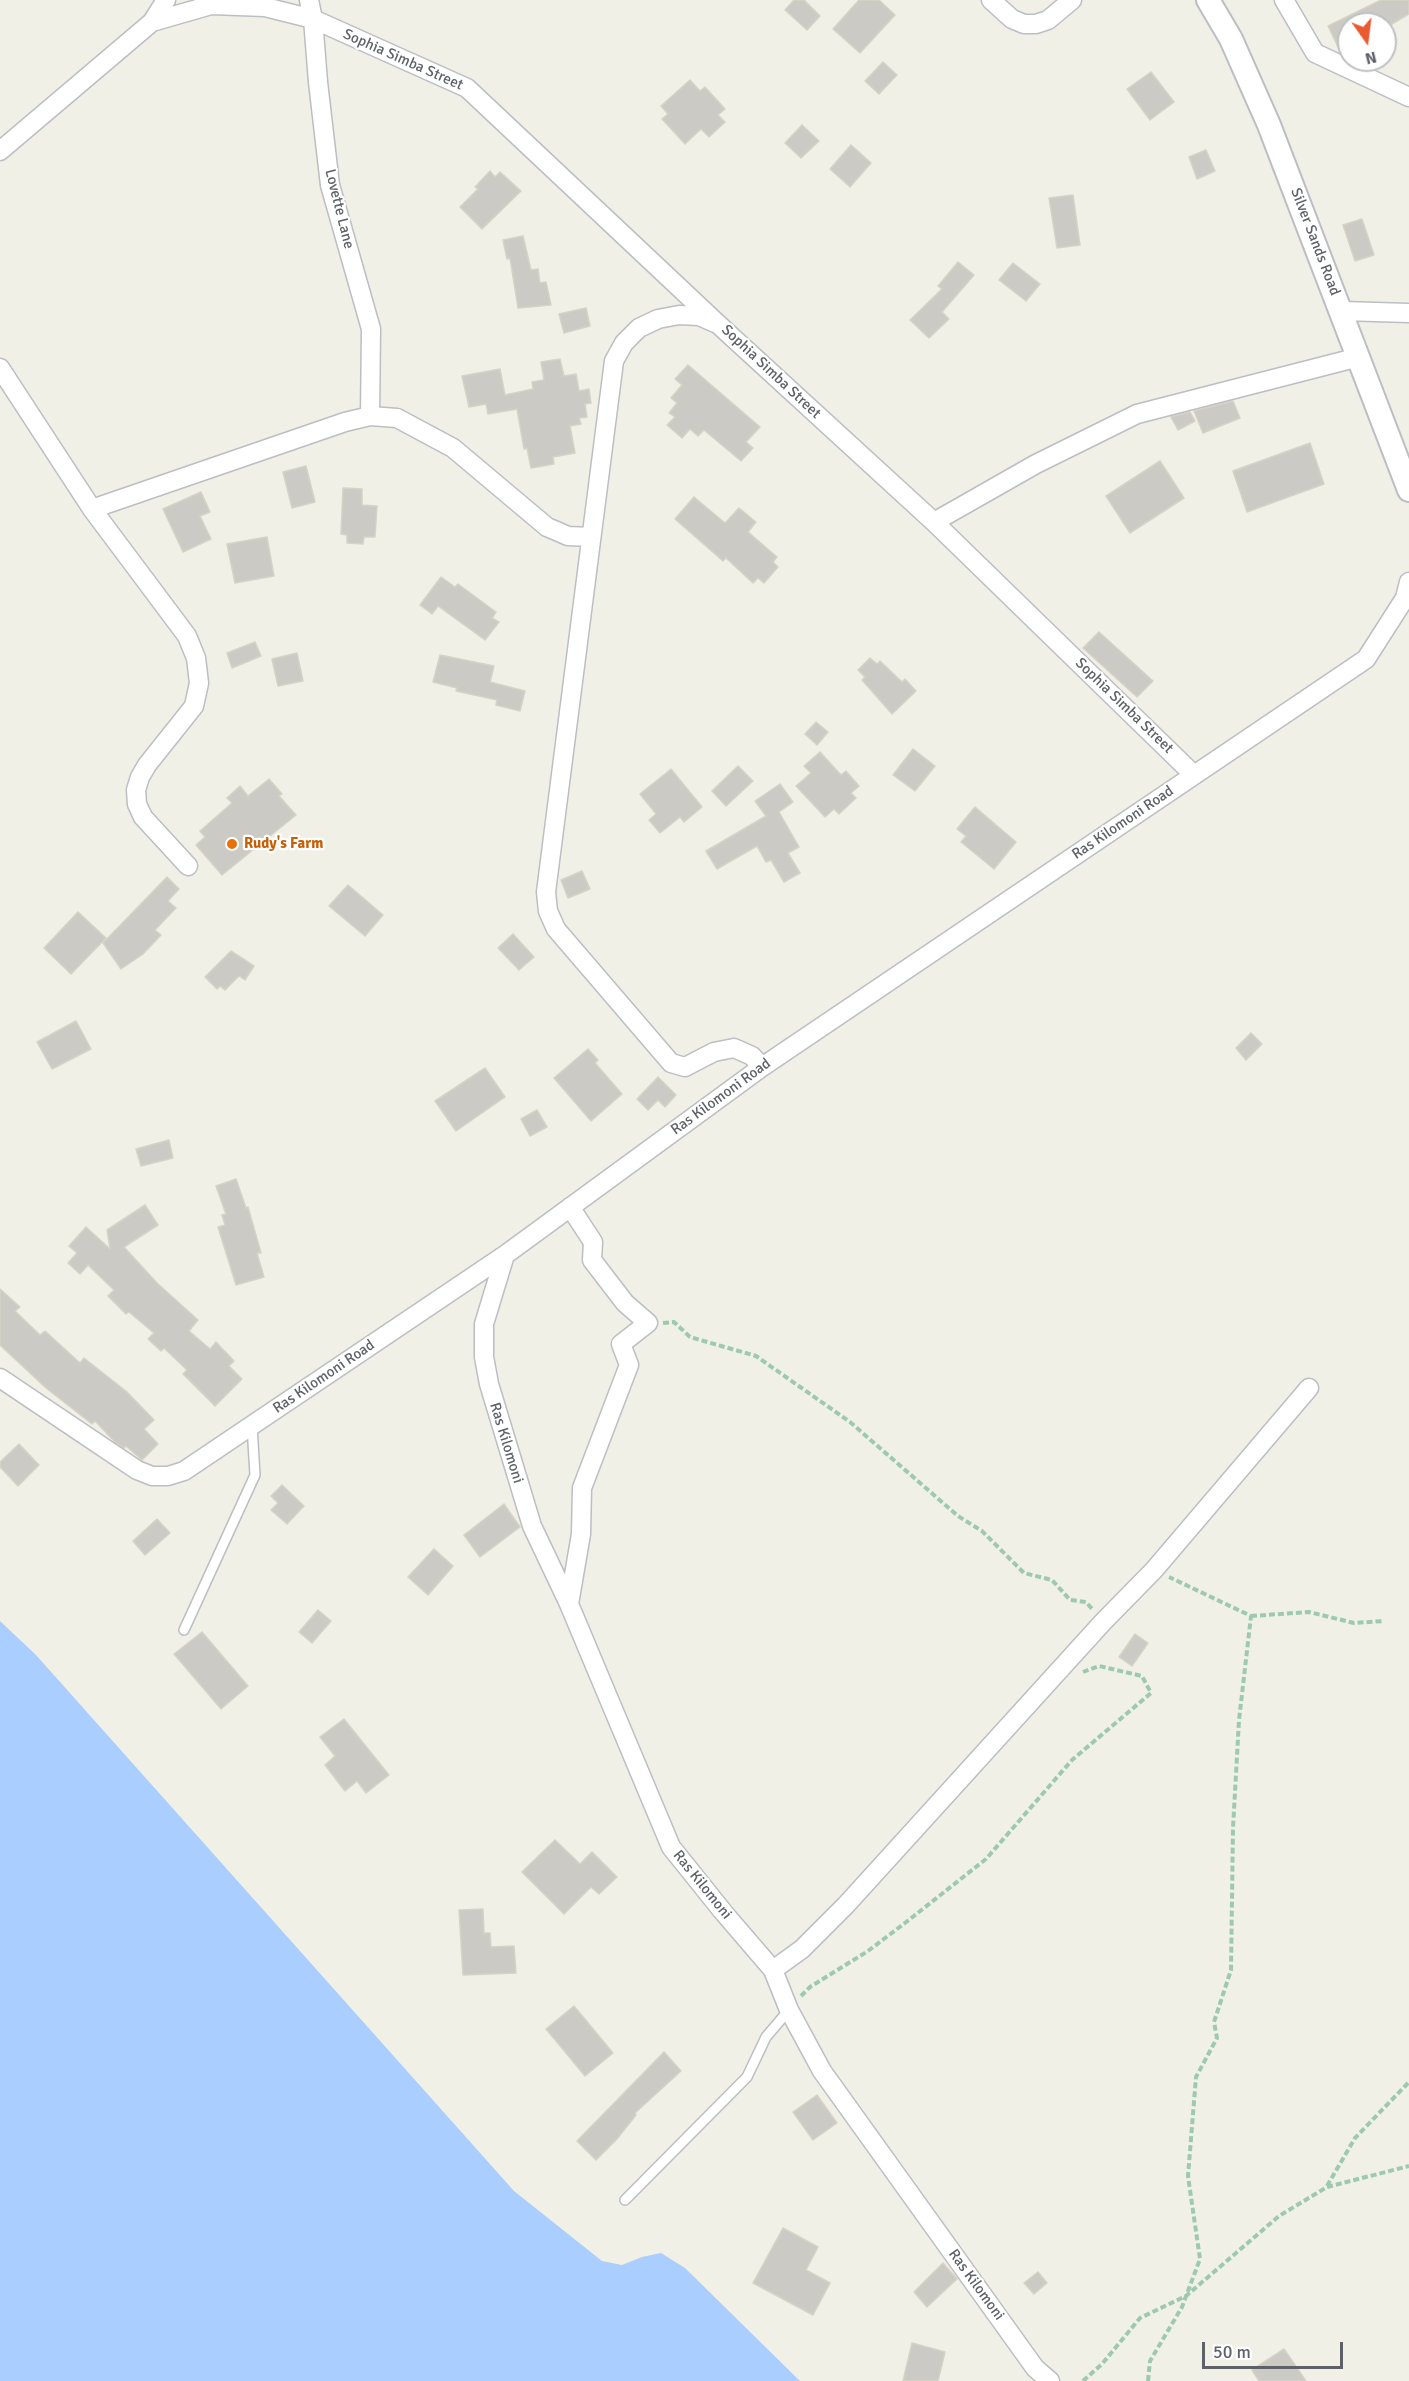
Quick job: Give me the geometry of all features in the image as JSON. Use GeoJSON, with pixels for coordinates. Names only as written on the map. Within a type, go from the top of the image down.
{"type":"FeatureCollection","features":[{"type":"Feature","properties":{"kind":"street"},"geometry":{"type":"LineString","coordinates":[[0,151],[152,22],[166,0]]}},
{"type":"Feature","properties":{"kind":"street","name":"Lovette Lane"},"geometry":{"type":"LineString","coordinates":[[309,0],[313,19],[330,185],[371,329],[370,416]]}},
{"type":"Feature","properties":{"kind":"street"},"geometry":{"type":"LineString","coordinates":[[991,0],[1007,16],[1024,24],[1036,24],[1048,20],[1072,0]]}},
{"type":"Feature","properties":{"kind":"street","name":"Silver Sands Road"},"geometry":{"type":"LineString","coordinates":[[1208,0],[1231,39],[1269,125],[1342,310],[1409,490]]}},
{"type":"Feature","properties":{"kind":"street"},"geometry":{"type":"LineString","coordinates":[[1284,0],[1315,53],[1409,97]]}},
{"type":"Feature","properties":{"kind":"street","name":"Sophia Simba Street"},"geometry":{"type":"LineString","coordinates":[[152,22],[211,5],[265,7],[313,19],[467,88],[719,325],[934,522],[1194,775]]}},
{"type":"Feature","properties":{"kind":"street"},"geometry":{"type":"LineString","coordinates":[[1342,310],[1409,313]]}},
{"type":"Feature","properties":{"kind":"street"},"geometry":{"type":"LineString","coordinates":[[719,325],[699,316],[679,315],[658,318],[639,328],[624,343],[614,361],[546,892],[548,911],[556,929],[675,1066],[685,1067],[714,1052],[734,1048],[744,1050],[762,1067]]}},
{"type":"Feature","properties":{"kind":"street"},"geometry":{"type":"LineString","coordinates":[[934,522],[1036,464],[1137,414],[1359,357]]}},
{"type":"Feature","properties":{"kind":"street"},"geometry":{"type":"LineString","coordinates":[[0,368],[92,509],[187,636],[196,658],[198,682],[194,706],[147,765],[136,790],[137,804],[143,817],[188,866]]}},
{"type":"Feature","properties":{"kind":"street"},"geometry":{"type":"LineString","coordinates":[[92,509],[345,422],[370,416],[397,418],[453,448],[547,526],[568,536],[591,537]]}},
{"type":"Feature","properties":{"kind":"street","name":"Ras Kilomoni Road"},"geometry":{"type":"LineString","coordinates":[[0,1378],[137,1470],[152,1476],[168,1476],[184,1471],[505,1255],[762,1067],[1366,658],[1405,598],[1409,582]]}},
{"type":"Feature","properties":{"kind":"street"},"geometry":{"type":"LineString","coordinates":[[569,1604],[581,1534],[582,1488],[629,1365],[621,1344],[648,1323],[625,1303],[592,1260],[592,1242],[570,1207]]}},
{"type":"Feature","properties":{"kind":"street","name":"Ras Kilomoni"},"geometry":{"type":"LineString","coordinates":[[505,1255],[484,1324],[484,1357],[489,1384],[532,1526],[569,1604],[671,1847],[773,1970],[789,2010],[822,2071],[1035,2368],[1050,2381]]}},
{"type":"Feature","properties":{"kind":"street"},"geometry":{"type":"LineString","coordinates":[[773,1970],[802,1949],[846,1905],[1103,1622],[1154,1570],[1309,1388]]}},
{"type":"Feature","properties":{"kind":"lane"},"geometry":{"type":"LineString","coordinates":[[184,1630],[255,1476],[252,1426]]}},
{"type":"Feature","properties":{"kind":"lane"},"geometry":{"type":"LineString","coordinates":[[625,2200],[747,2077],[766,2037],[789,2010]]}},
{"type":"Feature","properties":{"kind":"path"},"geometry":{"type":"LineString","coordinates":[[648,1323],[674,1322],[690,1337],[756,1356],[850,1422],[958,1516],[982,1531],[1024,1573],[1052,1580],[1070,1600],[1086,1602],[1103,1622]]}},
{"type":"Feature","properties":{"kind":"path"},"geometry":{"type":"LineString","coordinates":[[1154,1570],[1251,1616],[1309,1612],[1354,1623],[1384,1621]]}},
{"type":"Feature","properties":{"kind":"path"},"geometry":{"type":"LineString","coordinates":[[1148,2381],[1150,2361],[1182,2307],[1200,2259],[1188,2176],[1196,2077],[1217,2038],[1214,2022],[1231,1970],[1233,1828],[1238,1732],[1251,1616]]}},
{"type":"Feature","properties":{"kind":"path"},"geometry":{"type":"LineString","coordinates":[[789,2010],[810,1987],[868,1951],[986,1859],[1072,1760],[1151,1693],[1142,1676],[1099,1666],[1083,1672]]}},
{"type":"Feature","properties":{"kind":"path"},"geometry":{"type":"LineString","coordinates":[[1327,2187],[1355,2138],[1409,2082]]}},
{"type":"Feature","properties":{"kind":"path"},"geometry":{"type":"LineString","coordinates":[[1083,2381],[1102,2364],[1140,2318],[1186,2296],[1279,2216],[1327,2187],[1409,2166]]}},
{"type":"Feature","properties":{"kind":"water"},"geometry":{"type":"Polygon","coordinates":[[[0,1621],[36,1655],[514,2191],[602,2261],[622,2265],[661,2253],[685,2268],[800,2381],[0,2381],[0,1621]]]}},
{"type":"Feature","properties":{"kind":"building"},"geometry":{"type":"Polygon","coordinates":[[[794,0],[804,0],[820,16],[807,30],[785,10],[794,0]]]}},
{"type":"Feature","properties":{"kind":"building"},"geometry":{"type":"Polygon","coordinates":[[[859,0],[879,0],[895,15],[860,53],[833,29],[859,0]]]}},
{"type":"Feature","properties":{"kind":"building"},"geometry":{"type":"Polygon","coordinates":[[[1381,0],[1409,0],[1409,14],[1397,21],[1397,12],[1357,12],[1381,0]]]}},
{"type":"Feature","properties":{"kind":"building"},"geometry":{"type":"Polygon","coordinates":[[[1337,22],[1337,45],[1328,26],[1337,22]]]}},
{"type":"Feature","properties":{"kind":"building"},"geometry":{"type":"Polygon","coordinates":[[[883,62],[897,75],[879,94],[865,81],[883,62]]]}},
{"type":"Feature","properties":{"kind":"building"},"geometry":{"type":"Polygon","coordinates":[[[1151,72],[1174,102],[1150,120],[1127,89],[1151,72]]]}},
{"type":"Feature","properties":{"kind":"building"},"geometry":{"type":"Polygon","coordinates":[[[690,80],[700,91],[705,87],[725,109],[718,115],[725,122],[709,137],[701,129],[685,144],[662,119],[668,114],[661,106],[690,80]]]}},
{"type":"Feature","properties":{"kind":"building"},"geometry":{"type":"Polygon","coordinates":[[[802,125],[819,141],[801,158],[785,143],[802,125]]]}},
{"type":"Feature","properties":{"kind":"building"},"geometry":{"type":"Polygon","coordinates":[[[851,145],[871,163],[850,187],[830,169],[851,145]]]}},
{"type":"Feature","properties":{"kind":"building"},"geometry":{"type":"Polygon","coordinates":[[[1206,150],[1215,171],[1197,179],[1189,157],[1206,150]]]}},
{"type":"Feature","properties":{"kind":"building"},"geometry":{"type":"Polygon","coordinates":[[[490,171],[495,177],[500,172],[521,191],[482,229],[460,207],[478,189],[475,187],[490,171]]]}},
{"type":"Feature","properties":{"kind":"building"},"geometry":{"type":"Polygon","coordinates":[[[1073,195],[1080,245],[1057,248],[1049,198],[1073,195]]]}},
{"type":"Feature","properties":{"kind":"building"},"geometry":{"type":"Polygon","coordinates":[[[1362,219],[1374,255],[1355,261],[1343,225],[1362,219]]]}},
{"type":"Feature","properties":{"kind":"building"},"geometry":{"type":"Polygon","coordinates":[[[523,236],[531,270],[538,269],[540,283],[546,282],[551,305],[518,308],[510,258],[507,259],[503,240],[523,236]]]}},
{"type":"Feature","properties":{"kind":"building"},"geometry":{"type":"Polygon","coordinates":[[[958,262],[974,275],[942,312],[949,319],[929,338],[910,320],[942,289],[938,286],[958,262]]]}},
{"type":"Feature","properties":{"kind":"building"},"geometry":{"type":"Polygon","coordinates":[[[1013,263],[1040,284],[1026,301],[999,280],[1013,263]]]}},
{"type":"Feature","properties":{"kind":"building"},"geometry":{"type":"Polygon","coordinates":[[[586,308],[590,326],[564,333],[559,314],[586,308]]]}},
{"type":"Feature","properties":{"kind":"building"},"geometry":{"type":"Polygon","coordinates":[[[560,359],[564,376],[576,374],[579,391],[589,389],[591,403],[585,404],[587,417],[579,418],[581,424],[570,426],[575,453],[553,457],[554,464],[531,468],[527,448],[524,449],[517,409],[488,414],[486,404],[469,407],[462,376],[500,369],[505,395],[533,389],[532,382],[544,380],[541,362],[560,359]]]}},
{"type":"Feature","properties":{"kind":"building"},"geometry":{"type":"Polygon","coordinates":[[[688,365],[760,427],[746,442],[753,448],[741,461],[704,430],[698,436],[690,429],[682,438],[667,425],[675,417],[669,413],[677,403],[671,398],[682,385],[675,379],[688,365]]]}},
{"type":"Feature","properties":{"kind":"building"},"geometry":{"type":"Polygon","coordinates":[[[1233,401],[1240,418],[1203,433],[1194,411],[1233,401]]]}},
{"type":"Feature","properties":{"kind":"building"},"geometry":{"type":"Polygon","coordinates":[[[1190,412],[1195,421],[1178,430],[1171,417],[1190,412]]]}},
{"type":"Feature","properties":{"kind":"building"},"geometry":{"type":"Polygon","coordinates":[[[1310,443],[1324,484],[1247,512],[1233,471],[1310,443]]]}},
{"type":"Feature","properties":{"kind":"building"},"geometry":{"type":"Polygon","coordinates":[[[1160,461],[1184,498],[1130,533],[1106,496],[1160,461]]]}},
{"type":"Feature","properties":{"kind":"building"},"geometry":{"type":"Polygon","coordinates":[[[306,466],[315,502],[292,508],[283,472],[306,466]]]}},
{"type":"Feature","properties":{"kind":"building"},"geometry":{"type":"Polygon","coordinates":[[[343,488],[362,489],[362,505],[377,506],[375,537],[364,537],[363,544],[347,543],[347,535],[341,534],[343,488]]]}},
{"type":"Feature","properties":{"kind":"building"},"geometry":{"type":"Polygon","coordinates":[[[201,492],[210,512],[200,516],[211,539],[183,552],[163,509],[201,492]]]}},
{"type":"Feature","properties":{"kind":"building"},"geometry":{"type":"Polygon","coordinates":[[[694,497],[725,523],[739,508],[756,522],[748,532],[777,557],[773,562],[778,567],[764,583],[758,578],[753,583],[726,558],[723,561],[675,519],[694,497]]]}},
{"type":"Feature","properties":{"kind":"building"},"geometry":{"type":"Polygon","coordinates":[[[267,537],[274,576],[235,583],[227,544],[267,537]]]}},
{"type":"Feature","properties":{"kind":"building"},"geometry":{"type":"Polygon","coordinates":[[[441,577],[455,587],[458,584],[496,612],[492,618],[499,622],[485,640],[438,606],[432,614],[420,605],[441,577]]]}},
{"type":"Feature","properties":{"kind":"building"},"geometry":{"type":"Polygon","coordinates":[[[1099,632],[1153,681],[1137,697],[1083,648],[1099,632]]]}},
{"type":"Feature","properties":{"kind":"building"},"geometry":{"type":"Polygon","coordinates":[[[255,642],[261,656],[232,668],[227,653],[255,642]]]}},
{"type":"Feature","properties":{"kind":"building"},"geometry":{"type":"Polygon","coordinates":[[[297,653],[303,681],[278,686],[272,659],[297,653]]]}},
{"type":"Feature","properties":{"kind":"building"},"geometry":{"type":"Polygon","coordinates":[[[440,655],[494,666],[490,682],[525,691],[520,711],[496,705],[497,700],[456,691],[457,688],[433,682],[440,655]]]}},
{"type":"Feature","properties":{"kind":"building"},"geometry":{"type":"Polygon","coordinates":[[[870,658],[877,664],[880,661],[902,682],[905,679],[916,691],[892,714],[862,680],[865,677],[858,670],[870,658]]]}},
{"type":"Feature","properties":{"kind":"building"},"geometry":{"type":"Polygon","coordinates":[[[816,722],[828,732],[817,745],[805,734],[816,722]]]}},
{"type":"Feature","properties":{"kind":"building"},"geometry":{"type":"Polygon","coordinates":[[[913,749],[935,766],[915,791],[893,775],[913,749]]]}},
{"type":"Feature","properties":{"kind":"building"},"geometry":{"type":"Polygon","coordinates":[[[820,752],[841,775],[846,771],[859,786],[851,793],[856,798],[839,814],[834,809],[825,817],[796,786],[811,773],[804,766],[820,752]]]}},
{"type":"Feature","properties":{"kind":"building"},"geometry":{"type":"Polygon","coordinates":[[[738,766],[753,781],[726,806],[712,791],[738,766]]]}},
{"type":"Feature","properties":{"kind":"building"},"geometry":{"type":"Polygon","coordinates":[[[671,769],[702,807],[684,822],[680,817],[660,833],[649,820],[656,814],[640,794],[671,769]]]}},
{"type":"Feature","properties":{"kind":"building"},"geometry":{"type":"Polygon","coordinates":[[[269,779],[282,794],[279,796],[296,815],[222,875],[196,845],[205,837],[200,831],[232,803],[227,798],[240,786],[248,796],[269,779]]]}},
{"type":"Feature","properties":{"kind":"building"},"geometry":{"type":"Polygon","coordinates":[[[780,784],[793,802],[779,812],[799,847],[788,853],[800,873],[784,882],[771,860],[766,862],[757,846],[717,869],[706,851],[766,816],[755,801],[780,784]]]}},
{"type":"Feature","properties":{"kind":"building"},"geometry":{"type":"Polygon","coordinates":[[[975,807],[1016,842],[994,869],[961,842],[966,836],[957,829],[975,807]]]}},
{"type":"Feature","properties":{"kind":"building"},"geometry":{"type":"Polygon","coordinates":[[[582,871],[590,889],[568,898],[561,880],[582,871]]]}},
{"type":"Feature","properties":{"kind":"building"},"geometry":{"type":"Polygon","coordinates":[[[167,877],[179,889],[168,901],[176,908],[155,930],[161,935],[143,954],[121,969],[103,943],[167,877]]]}},
{"type":"Feature","properties":{"kind":"building"},"geometry":{"type":"Polygon","coordinates":[[[348,885],[383,915],[365,936],[329,906],[348,885]]]}},
{"type":"Feature","properties":{"kind":"building"},"geometry":{"type":"Polygon","coordinates":[[[78,912],[106,938],[71,974],[44,948],[78,912]]]}},
{"type":"Feature","properties":{"kind":"building"},"geometry":{"type":"Polygon","coordinates":[[[513,934],[534,957],[519,970],[498,948],[513,934]]]}},
{"type":"Feature","properties":{"kind":"building"},"geometry":{"type":"Polygon","coordinates":[[[231,951],[254,966],[245,980],[239,976],[225,990],[220,986],[217,989],[205,977],[231,951]]]}},
{"type":"Feature","properties":{"kind":"building"},"geometry":{"type":"Polygon","coordinates":[[[76,1021],[91,1049],[52,1069],[37,1042],[76,1021]]]}},
{"type":"Feature","properties":{"kind":"building"},"geometry":{"type":"Polygon","coordinates":[[[1251,1033],[1262,1044],[1246,1060],[1236,1048],[1251,1033]]]}},
{"type":"Feature","properties":{"kind":"building"},"geometry":{"type":"Polygon","coordinates":[[[588,1049],[598,1060],[595,1063],[622,1094],[591,1121],[554,1078],[588,1049]]]}},
{"type":"Feature","properties":{"kind":"building"},"geometry":{"type":"Polygon","coordinates":[[[485,1068],[505,1097],[456,1131],[435,1101],[485,1068]]]}},
{"type":"Feature","properties":{"kind":"building"},"geometry":{"type":"Polygon","coordinates":[[[658,1077],[676,1095],[665,1107],[658,1100],[648,1110],[637,1099],[658,1077]]]}},
{"type":"Feature","properties":{"kind":"building"},"geometry":{"type":"Polygon","coordinates":[[[537,1110],[547,1127],[530,1136],[521,1119],[537,1110]]]}},
{"type":"Feature","properties":{"kind":"building"},"geometry":{"type":"Polygon","coordinates":[[[169,1140],[173,1158],[141,1166],[136,1149],[169,1140]]]}},
{"type":"Feature","properties":{"kind":"building"},"geometry":{"type":"Polygon","coordinates":[[[236,1179],[246,1208],[248,1207],[261,1253],[257,1253],[264,1277],[236,1285],[218,1227],[225,1225],[222,1215],[226,1214],[216,1186],[236,1179]]]}},
{"type":"Feature","properties":{"kind":"building"},"geometry":{"type":"Polygon","coordinates":[[[145,1205],[158,1225],[124,1247],[157,1283],[198,1320],[189,1331],[210,1349],[216,1342],[234,1361],[229,1366],[242,1379],[215,1406],[183,1374],[187,1370],[164,1348],[161,1351],[148,1339],[154,1333],[129,1312],[126,1314],[108,1296],[114,1290],[88,1265],[80,1274],[68,1263],[77,1253],[69,1246],[86,1227],[110,1249],[107,1230],[145,1205]]]}},
{"type":"Feature","properties":{"kind":"building"},"geometry":{"type":"Polygon","coordinates":[[[0,1289],[20,1307],[15,1311],[40,1335],[45,1331],[80,1363],[84,1358],[127,1392],[154,1420],[144,1429],[158,1444],[142,1460],[126,1446],[124,1448],[115,1442],[95,1421],[92,1424],[46,1388],[0,1345],[0,1289]]]}},
{"type":"Feature","properties":{"kind":"building"},"geometry":{"type":"Polygon","coordinates":[[[19,1444],[39,1465],[18,1486],[0,1467],[0,1462],[19,1444]]]}},
{"type":"Feature","properties":{"kind":"building"},"geometry":{"type":"Polygon","coordinates":[[[282,1485],[304,1506],[287,1524],[271,1510],[278,1503],[271,1496],[282,1485]]]}},
{"type":"Feature","properties":{"kind":"building"},"geometry":{"type":"Polygon","coordinates":[[[504,1504],[520,1527],[480,1557],[464,1535],[504,1504]]]}},
{"type":"Feature","properties":{"kind":"building"},"geometry":{"type":"Polygon","coordinates":[[[157,1519],[170,1533],[145,1555],[133,1541],[157,1519]]]}},
{"type":"Feature","properties":{"kind":"building"},"geometry":{"type":"Polygon","coordinates":[[[434,1549],[453,1566],[428,1595],[408,1577],[434,1549]]]}},
{"type":"Feature","properties":{"kind":"building"},"geometry":{"type":"Polygon","coordinates":[[[318,1610],[331,1621],[312,1643],[299,1632],[318,1610]]]}},
{"type":"Feature","properties":{"kind":"building"},"geometry":{"type":"Polygon","coordinates":[[[202,1632],[248,1686],[221,1709],[174,1654],[202,1632]]]}},
{"type":"Feature","properties":{"kind":"building"},"geometry":{"type":"Polygon","coordinates":[[[1135,1634],[1148,1643],[1132,1666],[1119,1657],[1135,1634]]]}},
{"type":"Feature","properties":{"kind":"building"},"geometry":{"type":"Polygon","coordinates":[[[344,1719],[389,1775],[366,1793],[357,1781],[345,1791],[325,1765],[335,1756],[320,1737],[344,1719]]]}},
{"type":"Feature","properties":{"kind":"building"},"geometry":{"type":"Polygon","coordinates":[[[555,1840],[580,1864],[592,1852],[617,1877],[599,1894],[591,1887],[564,1914],[522,1872],[555,1840]]]}},
{"type":"Feature","properties":{"kind":"building"},"geometry":{"type":"Polygon","coordinates":[[[483,1909],[484,1933],[490,1933],[491,1947],[514,1946],[516,1973],[463,1975],[459,1910],[483,1909]]]}},
{"type":"Feature","properties":{"kind":"building"},"geometry":{"type":"Polygon","coordinates":[[[574,2006],[613,2053],[585,2076],[546,2029],[574,2006]]]}},
{"type":"Feature","properties":{"kind":"building"},"geometry":{"type":"Polygon","coordinates":[[[664,2052],[681,2071],[635,2113],[636,2115],[617,2139],[596,2160],[577,2141],[664,2052]]]}},
{"type":"Feature","properties":{"kind":"building"},"geometry":{"type":"Polygon","coordinates":[[[817,2095],[837,2123],[813,2140],[793,2112],[817,2095]]]}},
{"type":"Feature","properties":{"kind":"building"},"geometry":{"type":"Polygon","coordinates":[[[783,2228],[818,2247],[806,2270],[830,2283],[813,2315],[753,2283],[783,2228]]]}},
{"type":"Feature","properties":{"kind":"building"},"geometry":{"type":"Polygon","coordinates":[[[943,2263],[957,2279],[927,2307],[914,2292],[943,2263]]]}},
{"type":"Feature","properties":{"kind":"building"},"geometry":{"type":"Polygon","coordinates":[[[1038,2272],[1047,2283],[1034,2294],[1024,2283],[1038,2272]]]}},
{"type":"Feature","properties":{"kind":"building"},"geometry":{"type":"Polygon","coordinates":[[[912,2343],[945,2352],[938,2381],[903,2381],[912,2343]]]}},
{"type":"Feature","properties":{"kind":"building"},"geometry":{"type":"Polygon","coordinates":[[[1284,2349],[1306,2381],[1259,2381],[1252,2370],[1284,2349]]]}},
{"type":"Feature","properties":{"kind":"place","name":"Rudy's Farm"},"geometry":{"type":"Point","coordinates":[232,844]}}]}
